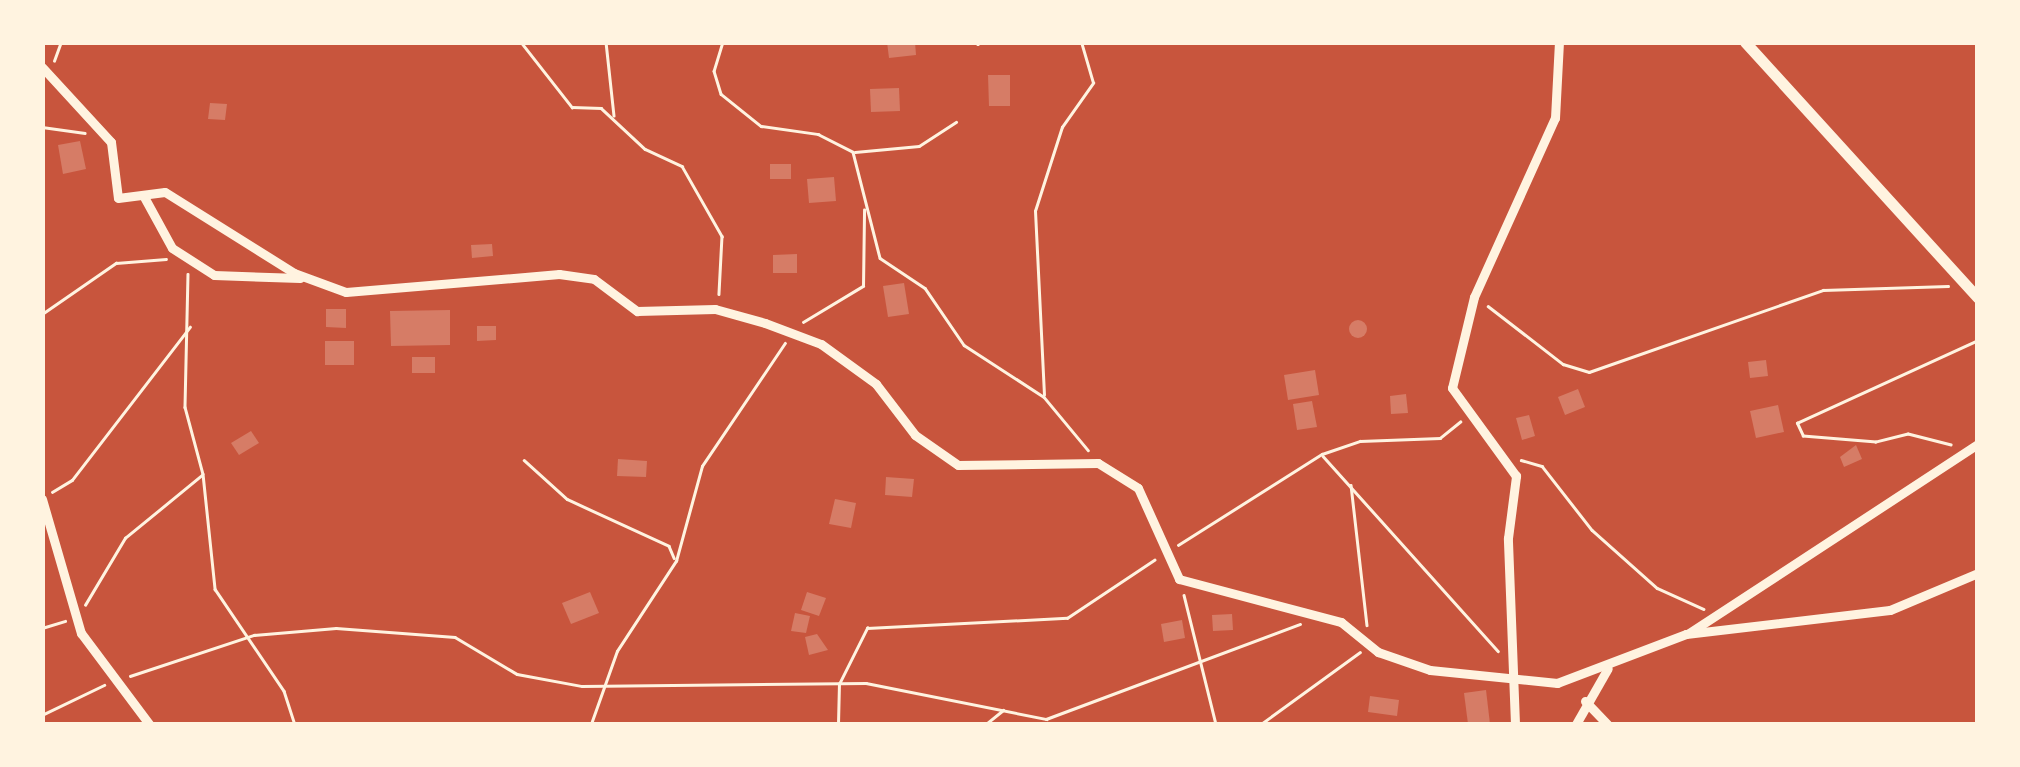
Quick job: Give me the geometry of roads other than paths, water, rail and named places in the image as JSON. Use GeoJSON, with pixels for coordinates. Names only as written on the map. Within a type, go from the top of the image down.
{"type":"FeatureCollection","features":[{"type":"Feature","properties":{"kind":"main road"},"geometry":{"type":"LineString","coordinates":[[1745,42],[1978,298]]}},
{"type":"Feature","properties":{"kind":"street"},"geometry":{"type":"LineString","coordinates":[[1514,724],[1509,663],[1516,476],[1452,388],[1474,297],[1555,118],[1558,42]]}},
{"type":"Feature","properties":{"kind":"street"},"geometry":{"type":"LineString","coordinates":[[46,69],[105,134],[118,198],[165,192],[308,278],[346,292],[559,274],[594,279],[637,311],[715,309],[792,334],[876,384],[915,435],[958,465],[1098,463],[1138,488],[1179,579],[1319,618],[1430,670],[1557,683],[1608,668],[1720,615],[1977,444]]}},
{"type":"Feature","properties":{"kind":"street"},"geometry":{"type":"LineString","coordinates":[[143,195],[188,258],[214,275],[308,278]]}},
{"type":"Feature","properties":{"kind":"street"},"geometry":{"type":"LineString","coordinates":[[42,498],[76,618],[114,680],[149,724]]}},
{"type":"Feature","properties":{"kind":"street"},"geometry":{"type":"LineString","coordinates":[[1686,634],[1890,610],[1978,573]]}},
{"type":"Feature","properties":{"kind":"street"},"geometry":{"type":"LineString","coordinates":[[1576,724],[1584,701],[1608,668]]}},
{"type":"Feature","properties":{"kind":"street"},"geometry":{"type":"LineString","coordinates":[[1584,701],[1607,724]]}}]}
